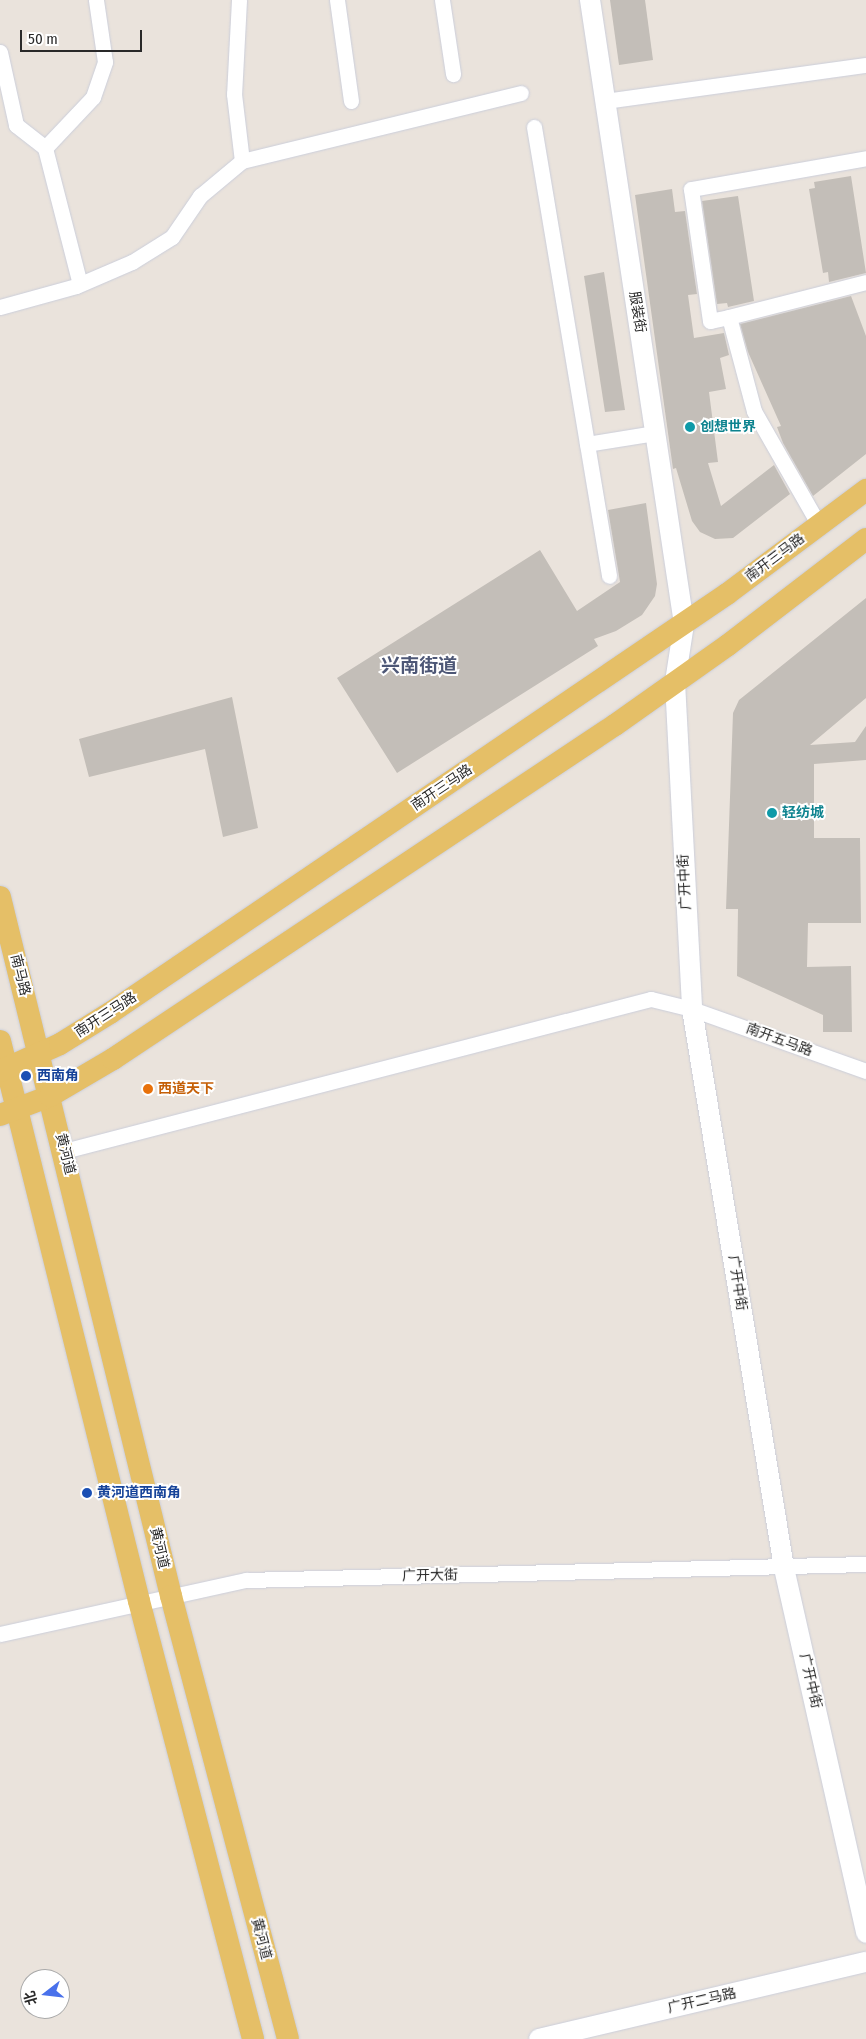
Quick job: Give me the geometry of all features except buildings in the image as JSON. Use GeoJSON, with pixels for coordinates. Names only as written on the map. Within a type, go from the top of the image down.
{"type":"FeatureCollection","features":[{"type":"Feature","properties":{"kind":"main road","name":"南开三马路"},"geometry":{"type":"LineString","coordinates":[[3,1069],[39,1054],[110,1013],[684,624],[866,490]]}},
{"type":"Feature","properties":{"kind":"main road"},"geometry":{"type":"LineString","coordinates":[[8,1112],[50,1096],[113,1059],[675,682],[856,553],[866,539]]}},
{"type":"Feature","properties":{"kind":"main road","name":"南马路"},"geometry":{"type":"LineString","coordinates":[[0,897],[39,1054]]}},
{"type":"Feature","properties":{"kind":"main road"},"geometry":{"type":"LineString","coordinates":[[0,1040],[8,1112],[139,1601],[253,2039]]}},
{"type":"Feature","properties":{"kind":"main road","name":"黄河道"},"geometry":{"type":"LineString","coordinates":[[39,1054],[171,1596],[288,2039]]}},
{"type":"Feature","properties":{"kind":"street"},"geometry":{"type":"LineString","coordinates":[[45,148],[94,97],[105,62],[96,0]]}},
{"type":"Feature","properties":{"kind":"street"},"geometry":{"type":"LineString","coordinates":[[239,0],[234,94],[242,161]]}},
{"type":"Feature","properties":{"kind":"street"},"geometry":{"type":"LineString","coordinates":[[336,0],[351,101]]}},
{"type":"Feature","properties":{"kind":"street"},"geometry":{"type":"LineString","coordinates":[[442,0],[453,74]]}},
{"type":"Feature","properties":{"kind":"street","name":"服装街"},"geometry":{"type":"LineString","coordinates":[[590,0],[684,624]]}},
{"type":"Feature","properties":{"kind":"street"},"geometry":{"type":"LineString","coordinates":[[0,52],[16,125],[45,148],[80,284]]}},
{"type":"Feature","properties":{"kind":"street"},"geometry":{"type":"LineString","coordinates":[[605,101],[866,65]]}},
{"type":"Feature","properties":{"kind":"street"},"geometry":{"type":"LineString","coordinates":[[0,307],[80,284],[132,262],[172,236],[200,196],[242,161],[520,93]]}},
{"type":"Feature","properties":{"kind":"street"},"geometry":{"type":"LineString","coordinates":[[534,128],[609,576]]}},
{"type":"Feature","properties":{"kind":"street"},"geometry":{"type":"LineString","coordinates":[[866,158],[692,189],[710,321],[866,282]]}},
{"type":"Feature","properties":{"kind":"street"},"geometry":{"type":"LineString","coordinates":[[729,317],[754,412],[819,525]]}},
{"type":"Feature","properties":{"kind":"street"},"geometry":{"type":"LineString","coordinates":[[587,444],[655,433]]}},
{"type":"Feature","properties":{"kind":"street","name":"广开中街"},"geometry":{"type":"LineString","coordinates":[[684,624],[675,682],[692,1009],[784,1568],[866,1933]]}},
{"type":"Feature","properties":{"kind":"street","name":"南开五马路"},"geometry":{"type":"LineString","coordinates":[[64,1152],[651,999],[692,1009],[866,1071]]}},
{"type":"Feature","properties":{"kind":"street","name":"广开大街"},"geometry":{"type":"LineString","coordinates":[[0,1634],[139,1601],[246,1580],[784,1568],[866,1564]]}},
{"type":"Feature","properties":{"kind":"street","name":"广开二马路"},"geometry":{"type":"LineString","coordinates":[[539,2039],[866,1962]]}},
{"type":"Feature","properties":{"kind":"place","name":"创想世界"},"geometry":{"type":"Point","coordinates":[690,427]}},
{"type":"Feature","properties":{"kind":"place","name":"轻纺城"},"geometry":{"type":"Point","coordinates":[772,813]}},
{"type":"Feature","properties":{"kind":"place","name":"西南角"},"geometry":{"type":"Point","coordinates":[26,1076]}},
{"type":"Feature","properties":{"kind":"place","name":"西道天下"},"geometry":{"type":"Point","coordinates":[148,1089]}},
{"type":"Feature","properties":{"kind":"place","name":"黄河道西南角"},"geometry":{"type":"Point","coordinates":[87,1493]}},
{"type":"Feature","properties":{"kind":"district","name":"兴南街道"},"geometry":{"type":"Point","coordinates":[419,666]}}]}
